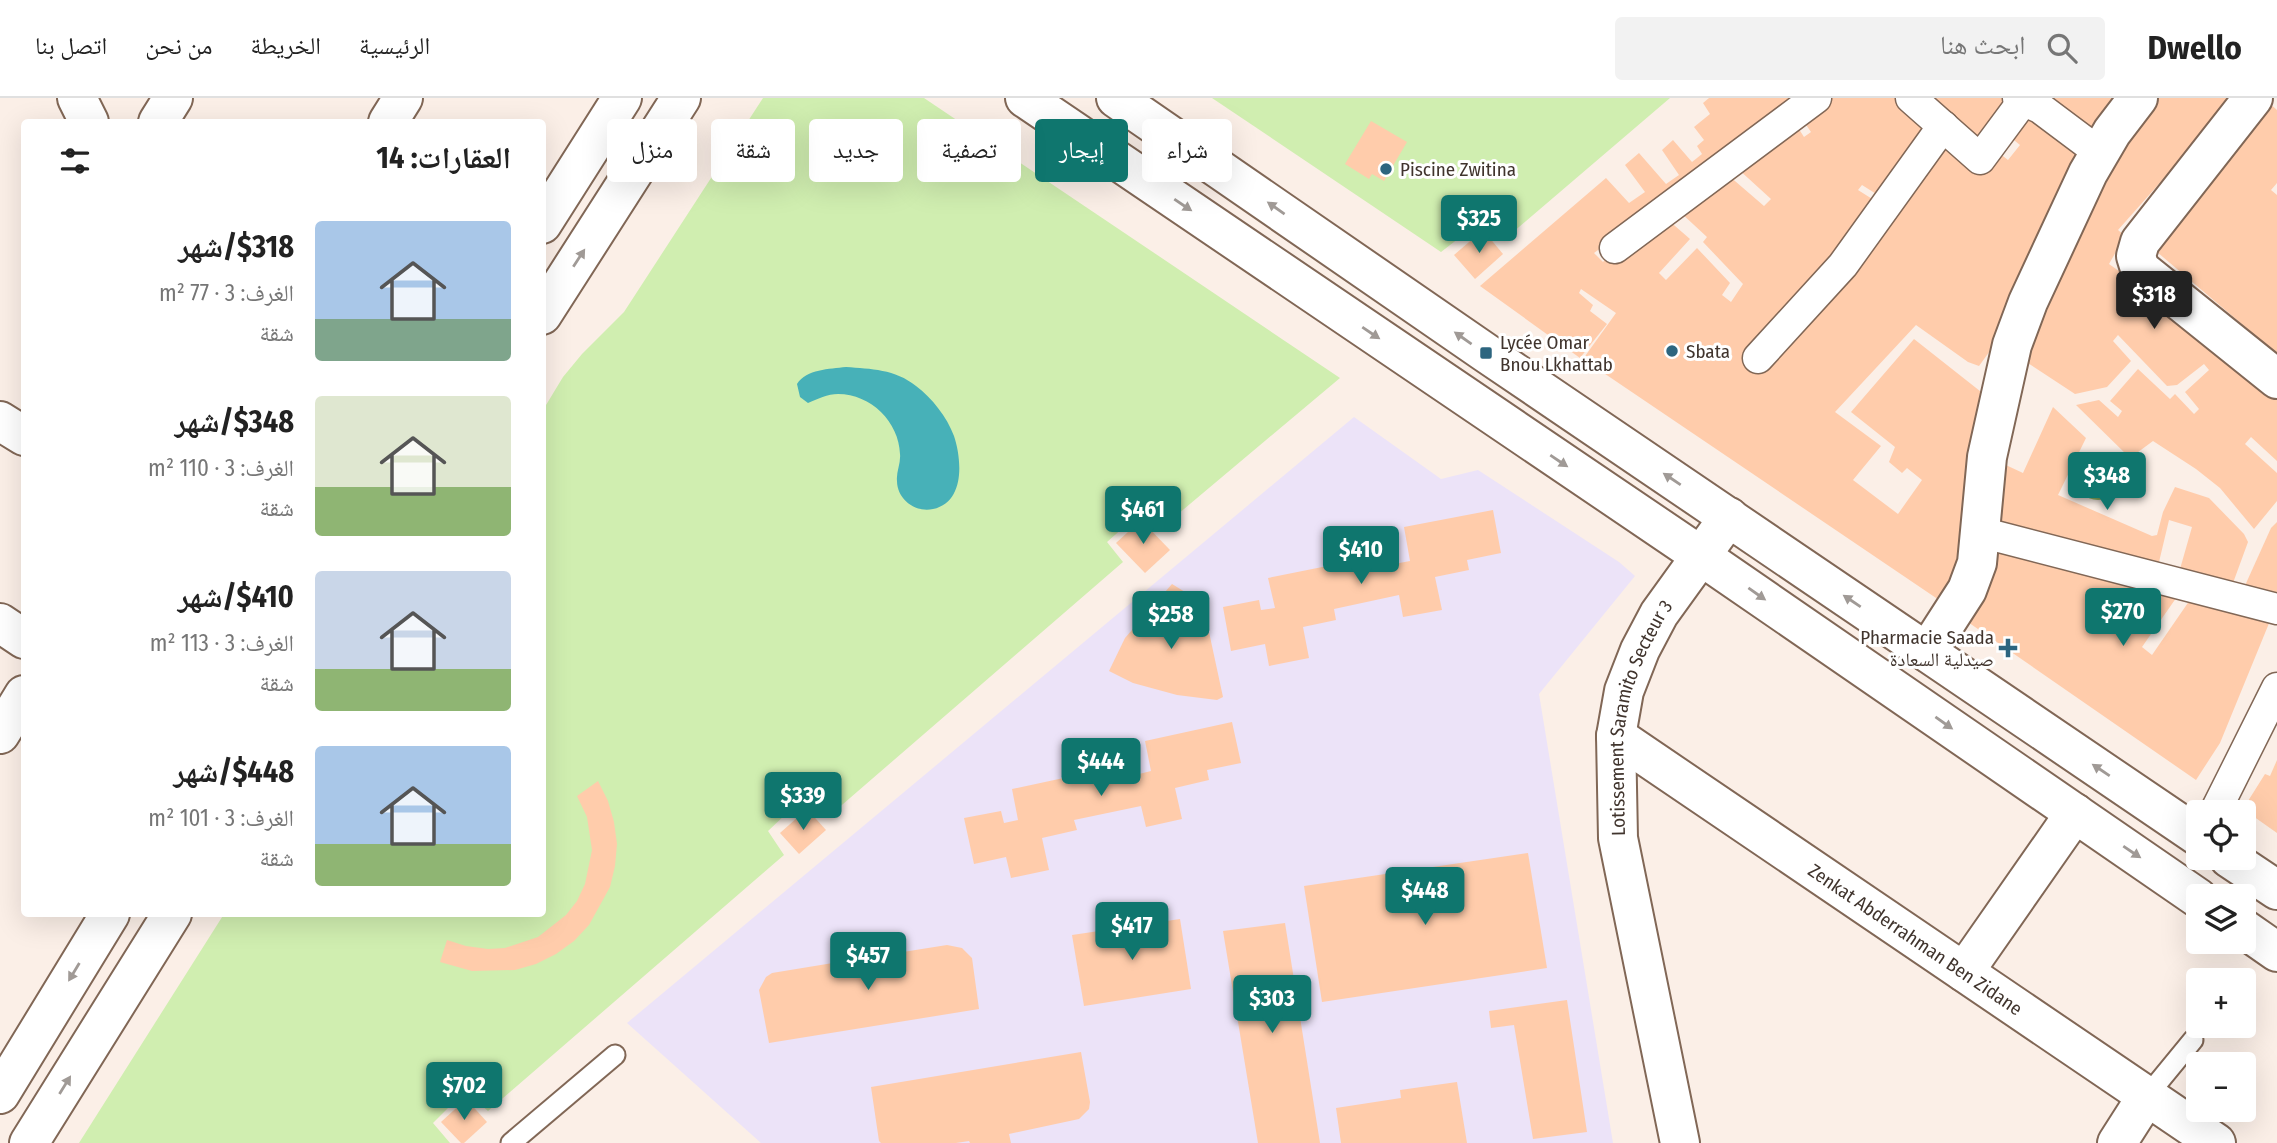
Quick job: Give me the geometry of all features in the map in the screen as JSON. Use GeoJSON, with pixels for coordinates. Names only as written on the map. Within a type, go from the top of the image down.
{"type":"FeatureCollection","features":[{"type":"Feature","properties":{"kind":"main road"},"geometry":{"type":"LineString","coordinates":[[77,98],[88,119]]}},
{"type":"Feature","properties":{"kind":"main road"},"geometry":{"type":"LineString","coordinates":[[160,119],[173,98]]}},
{"type":"Feature","properties":{"kind":"main road"},"geometry":{"type":"LineString","coordinates":[[390,119],[403,98]]}},
{"type":"Feature","properties":{"kind":"main road"},"geometry":{"type":"LineString","coordinates":[[546,218],[622,98]]}},
{"type":"Feature","properties":{"kind":"main road"},"geometry":{"type":"LineString","coordinates":[[668,119],[681,98]]}},
{"type":"Feature","properties":{"kind":"main road"},"geometry":{"type":"LineString","coordinates":[[672,119],[694,98]]}},
{"type":"Feature","properties":{"kind":"main road"},"geometry":{"type":"LineString","coordinates":[[1025,98],[1701,556],[2186,890]]}},
{"type":"Feature","properties":{"kind":"main road"},"geometry":{"type":"LineString","coordinates":[[1116,98],[1486,353],[2186,828]]}},
{"type":"Feature","properties":{"kind":"main road"},"geometry":{"type":"LineString","coordinates":[[1927,652],[1967,590],[1977,563],[1987,457],[2012,345],[2028,302],[2100,153],[2138,98]]}},
{"type":"Feature","properties":{"kind":"main road"},"geometry":{"type":"LineString","coordinates":[[2253,98],[2140,242],[2136,256],[2140,269],[2277,379]]}},
{"type":"Feature","properties":{"kind":"main road"},"geometry":{"type":"LineString","coordinates":[[546,309],[628,182]]}},
{"type":"Feature","properties":{"kind":"main road"},"geometry":{"type":"LineString","coordinates":[[0,421],[21,434]]}},
{"type":"Feature","properties":{"kind":"main road","name":"Lotissement Saramito Secteur 3"},"geometry":{"type":"LineString","coordinates":[[1680,1143],[1618,838],[1616,736],[1624,691],[1640,650],[1659,614],[1729,517]]}},
{"type":"Feature","properties":{"kind":"main road"},"geometry":{"type":"LineString","coordinates":[[0,623],[21,637]]}},
{"type":"Feature","properties":{"kind":"main road"},"geometry":{"type":"LineString","coordinates":[[0,734],[21,700]]}},
{"type":"Feature","properties":{"kind":"main road","name":"Zenkat Abderrahman Ben Zidane"},"geometry":{"type":"LineString","coordinates":[[1616,736],[2216,1143]]}},
{"type":"Feature","properties":{"kind":"main road"},"geometry":{"type":"LineString","coordinates":[[1964,972],[2076,813]]}},
{"type":"Feature","properties":{"kind":"main road"},"geometry":{"type":"LineString","coordinates":[[2247,870],[2277,890]]}},
{"type":"Feature","properties":{"kind":"main road"},"geometry":{"type":"LineString","coordinates":[[0,1094],[108,917]]}},
{"type":"Feature","properties":{"kind":"main road"},"geometry":{"type":"LineString","coordinates":[[29,1143],[170,917]]}},
{"type":"Feature","properties":{"kind":"main road"},"geometry":{"type":"LineString","coordinates":[[2256,937],[2277,952]]}},
{"type":"Feature","properties":{"kind":"main road"},"geometry":{"type":"LineString","coordinates":[[2117,1143],[2147,1096]]}},
{"type":"Feature","properties":{"kind":"street"},"geometry":{"type":"LineString","coordinates":[[1615,248],[1816,98]]}},
{"type":"Feature","properties":{"kind":"street"},"geometry":{"type":"LineString","coordinates":[[1911,98],[1980,159],[2021,100],[2040,108],[2100,153]]}},
{"type":"Feature","properties":{"kind":"street"},"geometry":{"type":"LineString","coordinates":[[1758,358],[1843,265],[1943,125]]}},
{"type":"Feature","properties":{"kind":"street"},"geometry":{"type":"LineString","coordinates":[[1980,532],[2277,608]]}},
{"type":"Feature","properties":{"kind":"street"},"geometry":{"type":"LineString","coordinates":[[2222,800],[2270,723],[2277,688]]}},
{"type":"Feature","properties":{"kind":"lane"},"geometry":{"type":"LineString","coordinates":[[2147,1096],[2193,1040]]}},
{"type":"Feature","properties":{"kind":"lane"},"geometry":{"type":"LineString","coordinates":[[511,1143],[615,1055]]}},
{"type":"Feature","properties":{"kind":"shaded area"},"geometry":{"type":"Polygon","coordinates":[[[1354,417],[1441,479],[1478,470],[1619,562],[1635,576],[1539,694],[1613,1143],[761,1143],[627,1023],[1354,417]]]}},
{"type":"Feature","properties":{"kind":"green space"},"geometry":{"type":"Polygon","coordinates":[[[763,98],[924,98],[955,119],[917,119],[917,182],[1021,182],[1021,163],[1035,173],[1035,182],[1049,182],[1340,378],[1159,530],[1141,512],[1107,542],[1123,562],[828,817],[805,796],[768,831],[784,855],[488,1111],[465,1091],[433,1123],[450,1143],[79,1143],[222,917],[546,917],[546,405],[563,377],[624,312],[711,178],[711,182],[795,182],[795,119],[749,119],[763,98]]]}},
{"type":"Feature","properties":{"kind":"green space"},"geometry":{"type":"Polygon","coordinates":[[[1212,98],[1670,98],[1505,239],[1485,218],[1441,252],[1212,98]]]}},
{"type":"Feature","properties":{"kind":"green space"},"geometry":{"type":"Polygon","coordinates":[[[2098,454],[2114,461],[2121,477],[2114,493],[2098,500],[2082,493],[2075,477],[2082,461],[2098,454]]]}},
{"type":"Feature","properties":{"kind":"water"},"geometry":{"type":"Polygon","coordinates":[[[846,367],[865,368],[900,376],[922,391],[943,415],[954,436],[959,468],[956,489],[943,505],[933,509],[920,509],[908,503],[900,494],[897,474],[900,457],[895,431],[889,421],[872,405],[850,395],[830,395],[808,403],[800,397],[797,384],[806,375],[846,367]]]}},
{"type":"Feature","properties":{"kind":"building","name":"Sbata"},"geometry":{"type":"Polygon","coordinates":[[[1709,98],[1802,98],[1594,253],[1603,262],[1610,254],[1667,219],[1690,239],[1659,273],[1666,280],[1697,248],[1730,283],[1722,295],[1731,302],[1743,284],[1703,242],[1707,237],[1680,212],[1728,175],[1764,206],[1771,199],[1737,168],[1795,123],[1804,137],[1811,132],[1802,119],[1829,98],[1899,98],[1930,126],[1881,197],[1862,185],[1858,190],[1877,202],[1946,139],[1999,153],[2008,160],[2020,145],[2009,136],[2025,113],[2082,147],[1995,344],[1979,366],[1968,362],[1916,325],[1835,412],[1881,446],[1853,480],[1898,514],[1922,480],[1907,468],[1902,473],[1889,462],[1895,447],[1851,412],[1914,339],[1985,395],[1974,535],[1942,602],[1583,359],[1616,313],[1581,289],[1579,293],[1593,305],[1590,311],[1607,324],[1580,358],[1480,286],[1606,178],[1629,203],[1645,192],[1625,165],[1639,153],[1666,184],[1679,175],[1662,150],[1673,140],[1692,162],[1702,154],[1697,146],[1704,140],[1694,127],[1710,114],[1703,103],[1709,98]]]}},
{"type":"Feature","properties":{"kind":"building"},"geometry":{"type":"Polygon","coordinates":[[[1923,98],[2007,98],[1978,147],[1923,98]]]}},
{"type":"Feature","properties":{"kind":"building"},"geometry":{"type":"Polygon","coordinates":[[[2038,98],[2121,98],[2094,136],[2038,98]]]}},
{"type":"Feature","properties":{"kind":"building"},"geometry":{"type":"Polygon","coordinates":[[[2149,98],[2227,98],[2235,110],[2197,141],[2118,230],[2125,236],[2109,264],[2181,315],[2277,394],[2277,461],[2251,437],[2245,444],[2277,473],[2277,501],[2254,529],[2220,488],[2196,469],[2153,441],[2130,458],[2076,405],[2099,400],[2118,417],[2122,411],[2110,401],[2138,369],[2170,399],[2175,394],[2194,414],[2199,409],[2185,392],[2209,370],[2204,364],[2177,385],[2167,386],[2118,335],[2113,341],[2131,361],[2107,387],[2075,394],[2014,354],[2149,98]]]}},
{"type":"Feature","properties":{"kind":"building"},"geometry":{"type":"Polygon","coordinates":[[[2269,103],[2277,110],[2277,183],[2271,190],[2277,195],[2277,354],[2150,246],[2269,103]]]}},
{"type":"Feature","properties":{"kind":"building"},"geometry":{"type":"Polygon","coordinates":[[[1371,121],[1407,142],[1384,181],[1372,174],[1369,179],[1345,164],[1371,121]]]}},
{"type":"Feature","properties":{"kind":"building"},"geometry":{"type":"Polygon","coordinates":[[[1483,230],[1503,254],[1475,279],[1454,255],[1483,230]]]}},
{"type":"Feature","properties":{"kind":"building"},"geometry":{"type":"Polygon","coordinates":[[[2053,407],[2086,438],[2058,495],[2152,536],[2157,535],[2163,512],[2175,487],[2209,498],[2244,534],[2248,542],[2233,583],[2180,569],[2192,527],[2169,520],[2159,562],[2002,532],[1995,526],[1995,460],[2023,473],[2053,407]]]}},
{"type":"Feature","properties":{"kind":"building"},"geometry":{"type":"Polygon","coordinates":[[[1493,510],[1501,553],[1467,560],[1469,570],[1435,577],[1442,610],[1403,617],[1399,595],[1334,609],[1336,620],[1303,627],[1309,658],[1269,666],[1265,644],[1231,651],[1223,607],[1259,600],[1261,610],[1275,608],[1268,578],[1392,553],[1394,564],[1410,561],[1404,527],[1493,510]]]}},
{"type":"Feature","properties":{"kind":"building"},"geometry":{"type":"Polygon","coordinates":[[[1141,520],[1170,550],[1145,573],[1116,543],[1141,520]]]}},
{"type":"Feature","properties":{"kind":"building"},"geometry":{"type":"Polygon","coordinates":[[[2277,522],[2277,599],[2243,590],[2271,528],[2277,522]]]}},
{"type":"Feature","properties":{"kind":"building"},"geometry":{"type":"Polygon","coordinates":[[[1992,544],[2181,591],[2142,647],[2152,655],[2194,594],[2272,616],[2220,743],[2196,780],[1962,618],[1992,544]]]}},
{"type":"Feature","properties":{"kind":"building"},"geometry":{"type":"Polygon","coordinates":[[[1172,584],[1185,592],[1209,632],[1223,697],[1217,700],[1177,695],[1133,683],[1109,671],[1125,638],[1172,584]]]}},
{"type":"Feature","properties":{"kind":"building"},"geometry":{"type":"Polygon","coordinates":[[[1232,722],[1241,763],[1207,770],[1209,780],[1175,788],[1182,819],[1146,827],[1141,806],[1074,820],[1077,830],[1042,838],[1049,870],[1011,878],[1006,857],[974,864],[964,818],[1001,811],[1004,823],[1018,820],[1012,789],[1133,763],[1135,775],[1151,771],[1145,741],[1232,722]]]}},
{"type":"Feature","properties":{"kind":"building"},"geometry":{"type":"Polygon","coordinates":[[[2277,760],[2277,833],[2256,818],[2256,800],[2249,800],[2265,774],[2270,776],[2277,760]]]}},
{"type":"Feature","properties":{"kind":"building"},"geometry":{"type":"Polygon","coordinates":[[[598,781],[608,801],[617,844],[610,887],[589,925],[574,941],[556,954],[515,970],[472,971],[440,962],[447,940],[466,946],[505,948],[538,937],[566,915],[585,884],[592,850],[587,817],[577,796],[598,781]]]}},
{"type":"Feature","properties":{"kind":"building"},"geometry":{"type":"Polygon","coordinates":[[[807,809],[826,830],[799,854],[780,833],[807,809]]]}},
{"type":"Feature","properties":{"kind":"building"},"geometry":{"type":"Polygon","coordinates":[[[1528,853],[1547,968],[1322,1002],[1304,886],[1528,853]]]}},
{"type":"Feature","properties":{"kind":"building"},"geometry":{"type":"Polygon","coordinates":[[[1180,919],[1191,989],[1084,1006],[1072,935],[1180,919]]]}},
{"type":"Feature","properties":{"kind":"building"},"geometry":{"type":"Polygon","coordinates":[[[1285,923],[1320,1143],[1258,1143],[1223,931],[1285,923]]]}},
{"type":"Feature","properties":{"kind":"building"},"geometry":{"type":"Polygon","coordinates":[[[947,945],[962,948],[972,958],[979,1009],[769,1043],[759,990],[766,977],[772,973],[845,961],[843,952],[883,946],[884,955],[947,945]]]}},
{"type":"Feature","properties":{"kind":"building"},"geometry":{"type":"Polygon","coordinates":[[[1567,1000],[1587,1132],[1533,1139],[1514,1025],[1491,1028],[1489,1011],[1567,1000]]]}},
{"type":"Feature","properties":{"kind":"building"},"geometry":{"type":"Polygon","coordinates":[[[1081,1052],[1090,1102],[1089,1109],[1079,1119],[1009,1134],[1011,1143],[879,1141],[871,1087],[1081,1052]]]}},
{"type":"Feature","properties":{"kind":"building"},"geometry":{"type":"Polygon","coordinates":[[[1457,1082],[1467,1143],[1341,1143],[1336,1108],[1401,1098],[1400,1090],[1457,1082]]]}},
{"type":"Feature","properties":{"kind":"building"},"geometry":{"type":"Polygon","coordinates":[[[466,1099],[487,1122],[461,1143],[441,1122],[466,1099]]]}},
{"type":"Feature","properties":{"kind":"place","name":"Piscine Zwitina"},"geometry":{"type":"Point","coordinates":[1386,169]}},
{"type":"Feature","properties":{"kind":"place","name":"Sbata"},"geometry":{"type":"Point","coordinates":[1672,351]}},
{"type":"Feature","properties":{"kind":"place","name":"Lycée Omar Bnou Lkhattab"},"geometry":{"type":"Point","coordinates":[1486,353]}},
{"type":"Feature","properties":{"kind":"place","name":"Pharmacie Saada صيدلية السعادة"},"geometry":{"type":"Point","coordinates":[2008,648]}}]}
